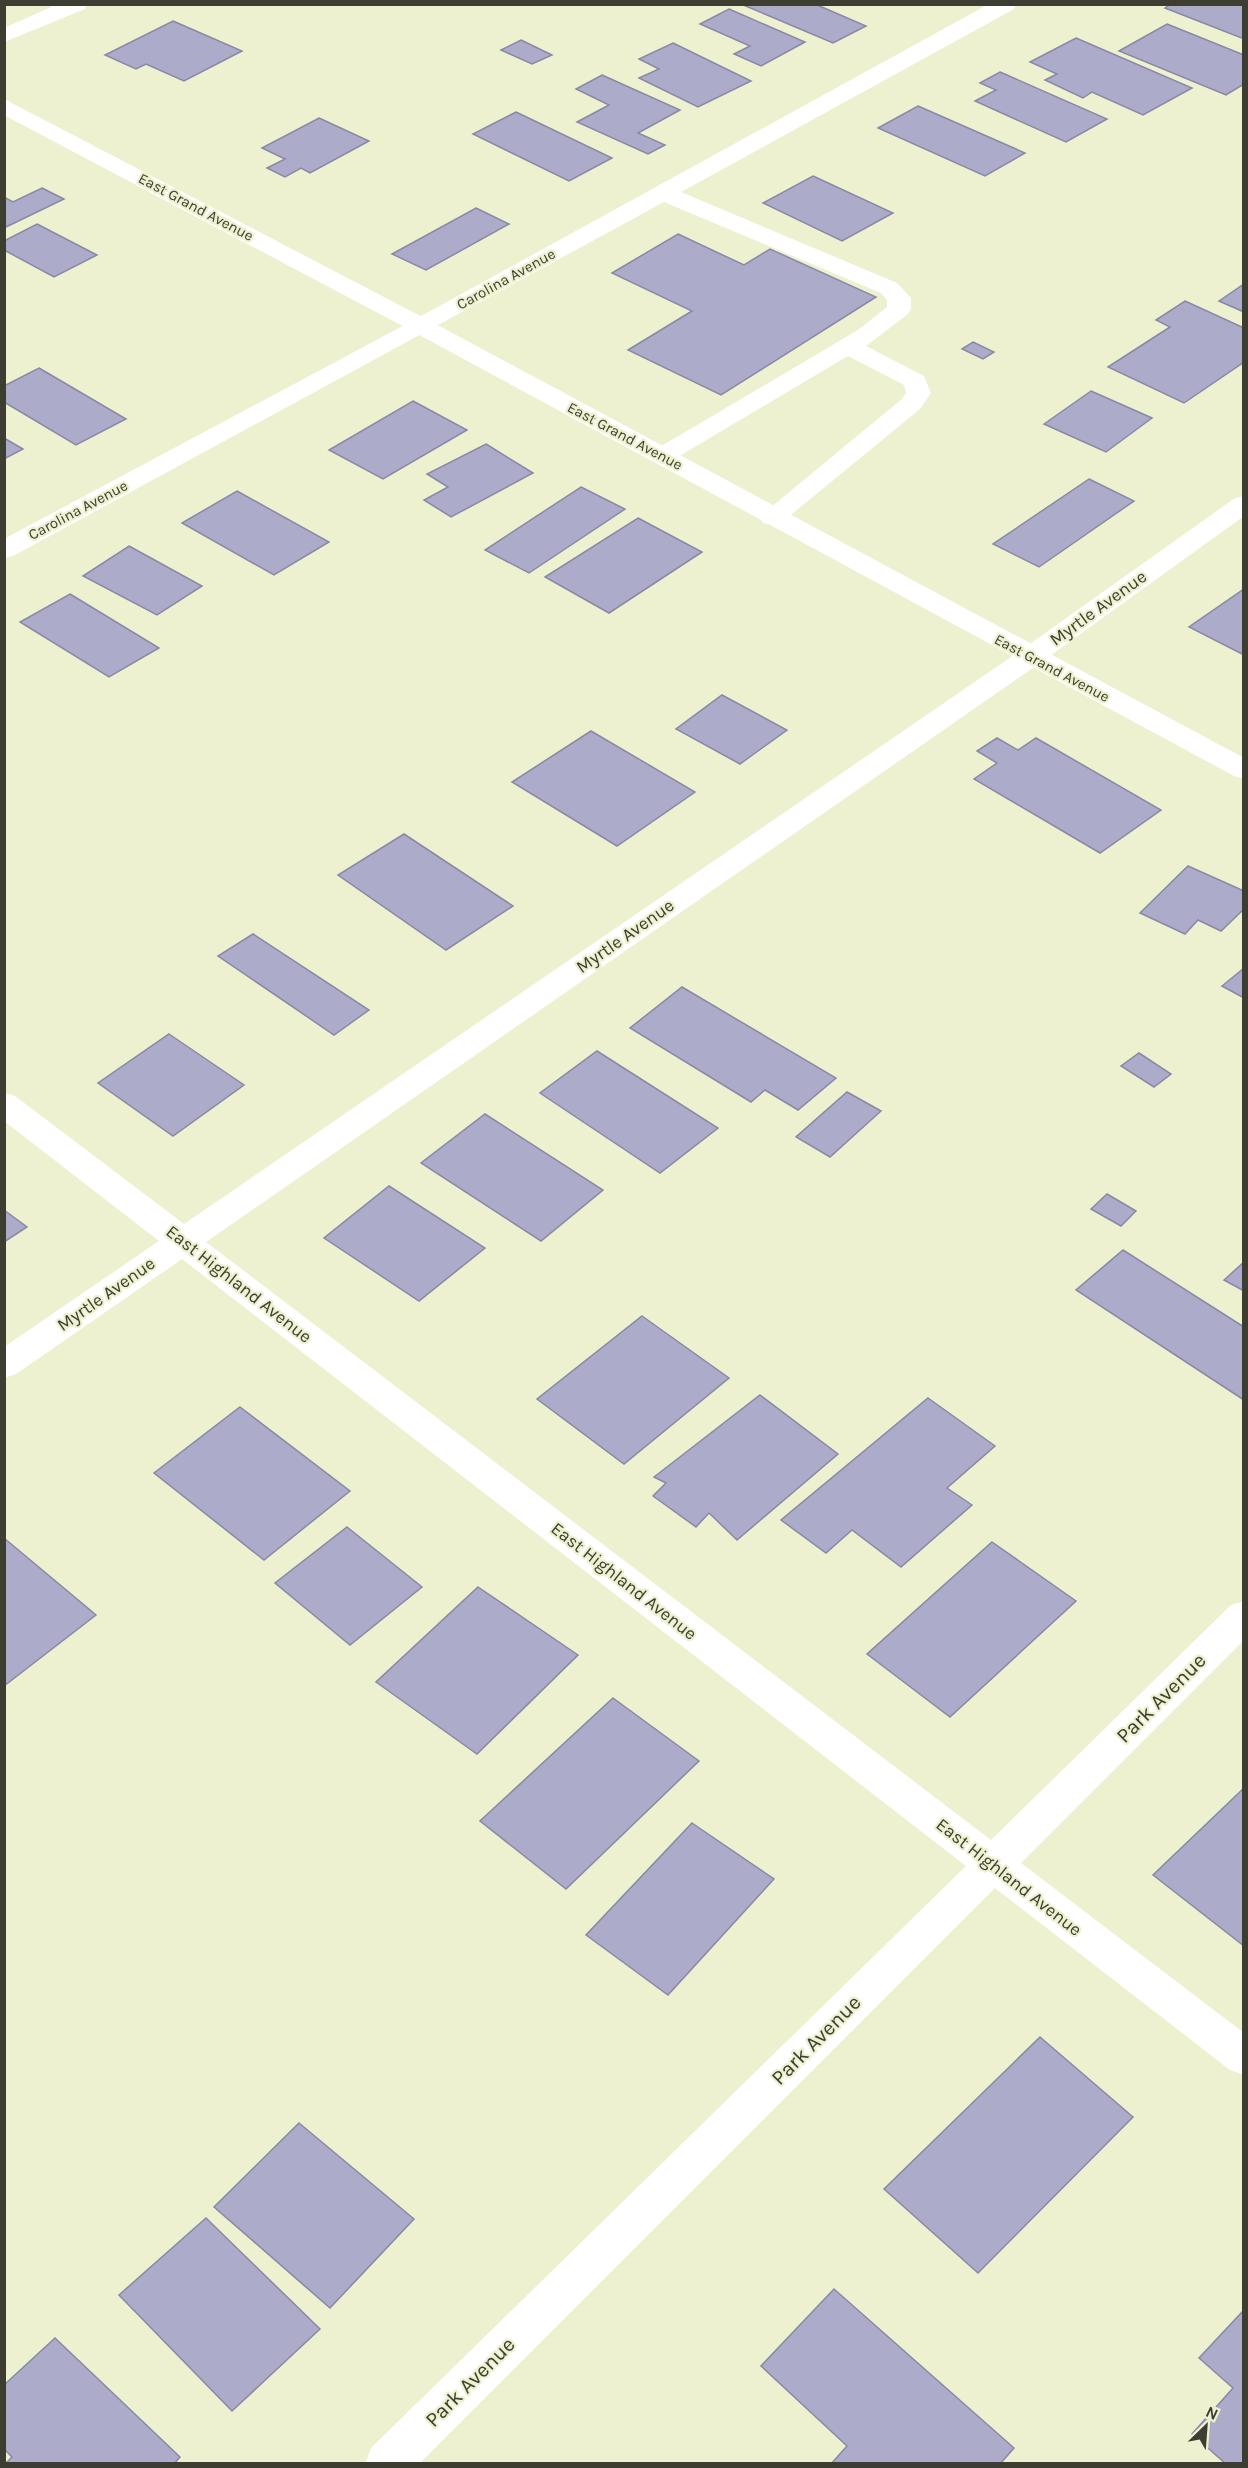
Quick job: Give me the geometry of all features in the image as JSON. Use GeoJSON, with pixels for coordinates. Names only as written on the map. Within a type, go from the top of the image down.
{"type":"FeatureCollection","features":[{"type":"Feature","properties":{"kind":"street"},"geometry":{"type":"LineString","coordinates":[[4,36],[77,4]]}},
{"type":"Feature","properties":{"kind":"street","name":"Carolina Avenue"},"geometry":{"type":"LineString","coordinates":[[4,550],[421,326],[1006,4]]}},
{"type":"Feature","properties":{"kind":"street","name":"East Grand Avenue"},"geometry":{"type":"LineString","coordinates":[[4,105],[421,326],[1030,657],[1244,770]]}},
{"type":"Feature","properties":{"kind":"street"},"geometry":{"type":"LineString","coordinates":[[662,456],[867,335],[899,309],[899,298],[889,288],[663,193]]}},
{"type":"Feature","properties":{"kind":"street"},"geometry":{"type":"LineString","coordinates":[[772,517],[911,404],[919,393],[915,381],[847,346]]}},
{"type":"Feature","properties":{"kind":"street","name":"Myrtle Avenue"},"geometry":{"type":"LineString","coordinates":[[4,1365],[1030,657],[1244,504]]}},
{"type":"Feature","properties":{"kind":"street","name":"East Highland Avenue"},"geometry":{"type":"LineString","coordinates":[[4,1104],[1244,2057]]}},
{"type":"Feature","properties":{"kind":"street","name":"Park Avenue"},"geometry":{"type":"LineString","coordinates":[[387,2463],[1244,1616]]}},
{"type":"Feature","properties":{"kind":"building"},"geometry":{"type":"Polygon","coordinates":[[[741,4],[815,4],[866,26],[833,43],[741,4]]]}},
{"type":"Feature","properties":{"kind":"building"},"geometry":{"type":"Polygon","coordinates":[[[1171,4],[1244,4],[1244,39],[1165,8],[1171,4]]]}},
{"type":"Feature","properties":{"kind":"building"},"geometry":{"type":"Polygon","coordinates":[[[729,9],[805,42],[761,66],[734,54],[750,46],[700,24],[729,9]]]}},
{"type":"Feature","properties":{"kind":"building"},"geometry":{"type":"Polygon","coordinates":[[[173,21],[242,51],[184,81],[146,64],[136,69],[105,55],[173,21]]]}},
{"type":"Feature","properties":{"kind":"building"},"geometry":{"type":"Polygon","coordinates":[[[1167,24],[1244,55],[1244,84],[1226,95],[1119,51],[1167,24]]]}},
{"type":"Feature","properties":{"kind":"building"},"geometry":{"type":"Polygon","coordinates":[[[1076,38],[1192,88],[1143,115],[1092,92],[1083,98],[1045,80],[1057,74],[1030,62],[1076,38]]]}},
{"type":"Feature","properties":{"kind":"building"},"geometry":{"type":"Polygon","coordinates":[[[521,40],[552,55],[532,64],[501,50],[521,40]]]}},
{"type":"Feature","properties":{"kind":"building"},"geometry":{"type":"Polygon","coordinates":[[[673,43],[751,81],[698,107],[639,78],[659,69],[639,59],[673,43]]]}},
{"type":"Feature","properties":{"kind":"building"},"geometry":{"type":"Polygon","coordinates":[[[1000,72],[1107,119],[1066,142],[975,101],[996,90],[980,83],[1000,72]]]}},
{"type":"Feature","properties":{"kind":"building"},"geometry":{"type":"Polygon","coordinates":[[[602,75],[680,110],[638,133],[665,145],[648,154],[577,122],[609,105],[576,89],[602,75]]]}},
{"type":"Feature","properties":{"kind":"building"},"geometry":{"type":"Polygon","coordinates":[[[918,106],[1025,153],[985,176],[878,128],[918,106]]]}},
{"type":"Feature","properties":{"kind":"building"},"geometry":{"type":"Polygon","coordinates":[[[516,112],[612,158],[569,181],[473,134],[516,112]]]}},
{"type":"Feature","properties":{"kind":"building"},"geometry":{"type":"Polygon","coordinates":[[[319,118],[369,141],[310,173],[301,168],[285,177],[267,168],[285,159],[262,148],[319,118]]]}},
{"type":"Feature","properties":{"kind":"building"},"geometry":{"type":"Polygon","coordinates":[[[813,176],[893,213],[842,241],[763,203],[813,176]]]}},
{"type":"Feature","properties":{"kind":"building"},"geometry":{"type":"Polygon","coordinates":[[[42,188],[64,199],[4,228],[4,197],[13,202],[42,188]]]}},
{"type":"Feature","properties":{"kind":"building"},"geometry":{"type":"Polygon","coordinates":[[[476,208],[509,224],[426,270],[392,254],[476,208]]]}},
{"type":"Feature","properties":{"kind":"building"},"geometry":{"type":"Polygon","coordinates":[[[37,224],[97,255],[54,277],[4,250],[4,241],[37,224]]]}},
{"type":"Feature","properties":{"kind":"building"},"geometry":{"type":"Polygon","coordinates":[[[678,234],[744,265],[770,249],[876,297],[721,395],[628,350],[692,311],[612,273],[678,234]]]}},
{"type":"Feature","properties":{"kind":"building"},"geometry":{"type":"Polygon","coordinates":[[[1244,284],[1244,312],[1219,301],[1244,284]]]}},
{"type":"Feature","properties":{"kind":"building"},"geometry":{"type":"Polygon","coordinates":[[[1185,301],[1244,328],[1244,362],[1184,403],[1108,367],[1170,327],[1156,320],[1185,301]]]}},
{"type":"Feature","properties":{"kind":"building"},"geometry":{"type":"Polygon","coordinates":[[[973,342],[994,352],[983,359],[962,349],[973,342]]]}},
{"type":"Feature","properties":{"kind":"building"},"geometry":{"type":"Polygon","coordinates":[[[39,368],[126,419],[76,445],[4,402],[4,386],[39,368]]]}},
{"type":"Feature","properties":{"kind":"building"},"geometry":{"type":"Polygon","coordinates":[[[1091,391],[1152,418],[1106,452],[1044,424],[1091,391]]]}},
{"type":"Feature","properties":{"kind":"building"},"geometry":{"type":"Polygon","coordinates":[[[413,401],[467,430],[383,479],[329,450],[413,401]]]}},
{"type":"Feature","properties":{"kind":"building"},"geometry":{"type":"Polygon","coordinates":[[[4,438],[23,449],[4,459],[4,438]]]}},
{"type":"Feature","properties":{"kind":"building"},"geometry":{"type":"Polygon","coordinates":[[[486,444],[533,473],[451,517],[424,500],[448,487],[427,474],[486,444]]]}},
{"type":"Feature","properties":{"kind":"building"},"geometry":{"type":"Polygon","coordinates":[[[1089,479],[1134,501],[1039,567],[993,544],[1089,479]]]}},
{"type":"Feature","properties":{"kind":"building"},"geometry":{"type":"Polygon","coordinates":[[[581,487],[625,509],[529,573],[485,550],[581,487]]]}},
{"type":"Feature","properties":{"kind":"building"},"geometry":{"type":"Polygon","coordinates":[[[237,491],[329,542],[274,575],[182,523],[237,491]]]}},
{"type":"Feature","properties":{"kind":"building"},"geometry":{"type":"Polygon","coordinates":[[[638,518],[702,552],[609,613],[545,577],[638,518]]]}},
{"type":"Feature","properties":{"kind":"building"},"geometry":{"type":"Polygon","coordinates":[[[129,546],[202,586],[157,615],[83,576],[129,546]]]}},
{"type":"Feature","properties":{"kind":"building"},"geometry":{"type":"Polygon","coordinates":[[[1244,589],[1244,655],[1189,627],[1244,589]]]}},
{"type":"Feature","properties":{"kind":"building"},"geometry":{"type":"Polygon","coordinates":[[[70,594],[159,648],[109,677],[20,622],[70,594]]]}},
{"type":"Feature","properties":{"kind":"building"},"geometry":{"type":"Polygon","coordinates":[[[722,695],[787,730],[740,764],[676,729],[722,695]]]}},
{"type":"Feature","properties":{"kind":"building"},"geometry":{"type":"Polygon","coordinates":[[[591,731],[695,792],[617,846],[512,782],[591,731]]]}},
{"type":"Feature","properties":{"kind":"building"},"geometry":{"type":"Polygon","coordinates":[[[997,738],[1018,750],[1036,738],[1161,810],[1100,853],[974,779],[997,763],[977,751],[997,738]]]}},
{"type":"Feature","properties":{"kind":"building"},"geometry":{"type":"Polygon","coordinates":[[[404,834],[513,906],[446,950],[338,875],[404,834]]]}},
{"type":"Feature","properties":{"kind":"building"},"geometry":{"type":"Polygon","coordinates":[[[1188,866],[1244,891],[1244,909],[1221,931],[1198,920],[1185,934],[1140,913],[1188,866]]]}},
{"type":"Feature","properties":{"kind":"building"},"geometry":{"type":"Polygon","coordinates":[[[253,934],[369,1010],[334,1035],[218,956],[253,934]]]}},
{"type":"Feature","properties":{"kind":"building"},"geometry":{"type":"Polygon","coordinates":[[[1244,968],[1244,998],[1222,986],[1244,968]]]}},
{"type":"Feature","properties":{"kind":"building"},"geometry":{"type":"Polygon","coordinates":[[[682,987],[836,1078],[798,1110],[765,1090],[751,1102],[630,1028],[682,987]]]}},
{"type":"Feature","properties":{"kind":"building"},"geometry":{"type":"Polygon","coordinates":[[[169,1034],[244,1085],[173,1136],[98,1083],[169,1034]]]}},
{"type":"Feature","properties":{"kind":"building"},"geometry":{"type":"Polygon","coordinates":[[[597,1051],[718,1128],[660,1173],[540,1093],[597,1051]]]}},
{"type":"Feature","properties":{"kind":"building"},"geometry":{"type":"Polygon","coordinates":[[[1139,1053],[1171,1074],[1154,1087],[1121,1066],[1139,1053]]]}},
{"type":"Feature","properties":{"kind":"building"},"geometry":{"type":"Polygon","coordinates":[[[847,1092],[881,1111],[830,1157],[796,1137],[847,1092]]]}},
{"type":"Feature","properties":{"kind":"building"},"geometry":{"type":"Polygon","coordinates":[[[485,1114],[603,1190],[541,1241],[421,1163],[485,1114]]]}},
{"type":"Feature","properties":{"kind":"building"},"geometry":{"type":"Polygon","coordinates":[[[389,1186],[485,1248],[419,1301],[324,1238],[389,1186]]]}},
{"type":"Feature","properties":{"kind":"building"},"geometry":{"type":"Polygon","coordinates":[[[1107,1194],[1136,1211],[1121,1226],[1091,1209],[1107,1194]]]}},
{"type":"Feature","properties":{"kind":"building"},"geometry":{"type":"Polygon","coordinates":[[[4,1210],[27,1227],[4,1242],[4,1210]]]}},
{"type":"Feature","properties":{"kind":"building"},"geometry":{"type":"Polygon","coordinates":[[[1123,1250],[1244,1327],[1244,1400],[1076,1290],[1123,1250]]]}},
{"type":"Feature","properties":{"kind":"building"},"geometry":{"type":"Polygon","coordinates":[[[1244,1262],[1244,1291],[1224,1280],[1244,1262]]]}},
{"type":"Feature","properties":{"kind":"building"},"geometry":{"type":"Polygon","coordinates":[[[642,1316],[729,1378],[624,1464],[537,1399],[642,1316]]]}},
{"type":"Feature","properties":{"kind":"building"},"geometry":{"type":"Polygon","coordinates":[[[760,1395],[838,1454],[737,1540],[709,1513],[696,1527],[653,1496],[666,1483],[654,1477],[760,1395]]]}},
{"type":"Feature","properties":{"kind":"building"},"geometry":{"type":"Polygon","coordinates":[[[928,1398],[995,1446],[947,1488],[972,1505],[901,1567],[852,1530],[826,1553],[781,1520],[928,1398]]]}},
{"type":"Feature","properties":{"kind":"building"},"geometry":{"type":"Polygon","coordinates":[[[240,1407],[350,1491],[264,1560],[154,1473],[240,1407]]]}},
{"type":"Feature","properties":{"kind":"building"},"geometry":{"type":"Polygon","coordinates":[[[347,1527],[422,1587],[350,1645],[275,1583],[347,1527]]]}},
{"type":"Feature","properties":{"kind":"building"},"geometry":{"type":"Polygon","coordinates":[[[4,1538],[96,1615],[4,1686],[4,1538]]]}},
{"type":"Feature","properties":{"kind":"building"},"geometry":{"type":"Polygon","coordinates":[[[992,1542],[1076,1601],[950,1717],[867,1654],[992,1542]]]}},
{"type":"Feature","properties":{"kind":"building"},"geometry":{"type":"Polygon","coordinates":[[[478,1587],[578,1655],[477,1754],[376,1682],[478,1587]]]}},
{"type":"Feature","properties":{"kind":"building"},"geometry":{"type":"Polygon","coordinates":[[[613,1698],[699,1761],[566,1889],[480,1821],[613,1698]]]}},
{"type":"Feature","properties":{"kind":"building"},"geometry":{"type":"Polygon","coordinates":[[[1244,1788],[1244,1946],[1153,1875],[1244,1788]]]}},
{"type":"Feature","properties":{"kind":"building"},"geometry":{"type":"Polygon","coordinates":[[[692,1823],[774,1879],[668,1995],[586,1935],[692,1823]]]}},
{"type":"Feature","properties":{"kind":"building"},"geometry":{"type":"Polygon","coordinates":[[[1040,2037],[1133,2117],[978,2273],[884,2189],[1040,2037]]]}},
{"type":"Feature","properties":{"kind":"building"},"geometry":{"type":"Polygon","coordinates":[[[299,2123],[414,2219],[330,2308],[214,2207],[299,2123]]]}},
{"type":"Feature","properties":{"kind":"building"},"geometry":{"type":"Polygon","coordinates":[[[206,2218],[320,2329],[232,2411],[119,2295],[206,2218]]]}},
{"type":"Feature","properties":{"kind":"building"},"geometry":{"type":"Polygon","coordinates":[[[834,2289],[1014,2448],[1000,2464],[831,2464],[847,2446],[761,2366],[834,2289]]]}},
{"type":"Feature","properties":{"kind":"building"},"geometry":{"type":"Polygon","coordinates":[[[1244,2310],[1244,2464],[1226,2464],[1192,2434],[1233,2388],[1199,2358],[1244,2310]]]}},
{"type":"Feature","properties":{"kind":"building"},"geometry":{"type":"Polygon","coordinates":[[[55,2338],[180,2457],[174,2464],[5,2464],[12,2457],[4,2449],[4,2385],[55,2338]]]}}]}
